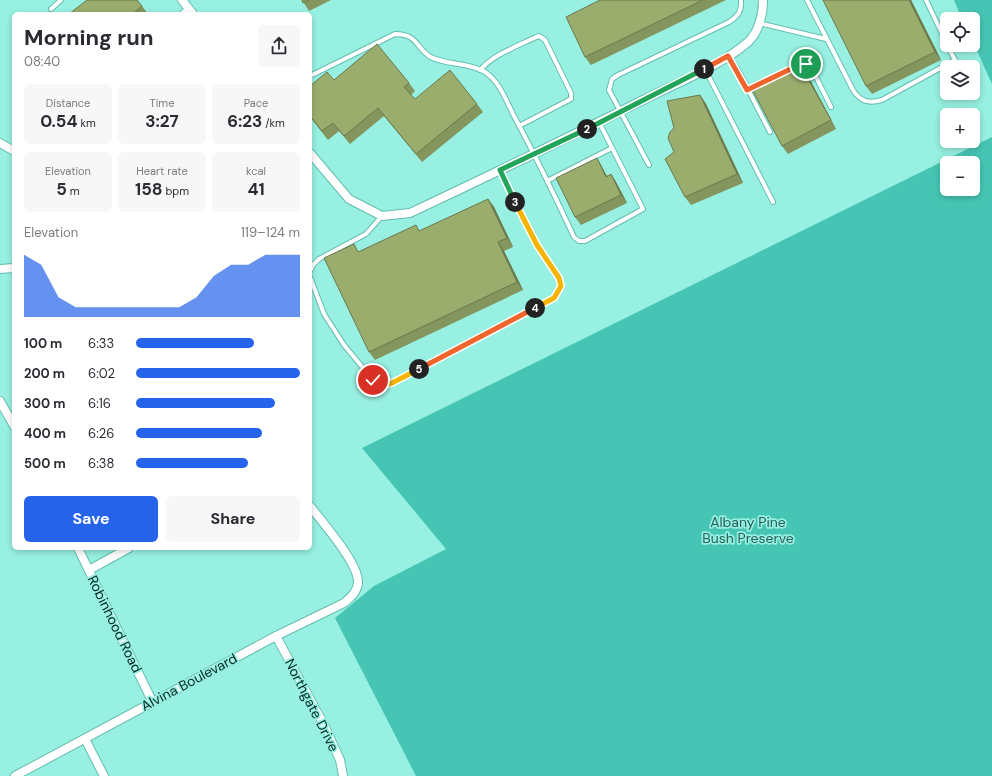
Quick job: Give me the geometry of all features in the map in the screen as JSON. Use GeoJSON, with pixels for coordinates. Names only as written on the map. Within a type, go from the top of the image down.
{"type":"FeatureCollection","features":[{"type":"Feature","properties":{"kind":"street"},"geometry":{"type":"LineString","coordinates":[[182,0],[191,11]]}},
{"type":"Feature","properties":{"kind":"street"},"geometry":{"type":"LineString","coordinates":[[312,155],[349,200],[382,216],[410,213],[535,154],[728,56],[748,42],[756,32],[763,10],[763,0]]}},
{"type":"Feature","properties":{"kind":"street"},"geometry":{"type":"LineString","coordinates":[[0,143],[12,149]]}},
{"type":"Feature","properties":{"kind":"street"},"geometry":{"type":"LineString","coordinates":[[0,269],[12,268]]}},
{"type":"Feature","properties":{"kind":"street"},"geometry":{"type":"LineString","coordinates":[[0,401],[12,422]]}},
{"type":"Feature","properties":{"kind":"street","name":"Alvina Boulevard"},"geometry":{"type":"LineString","coordinates":[[15,776],[152,701],[276,636],[344,603],[353,595],[358,583],[357,574],[349,559],[312,509]]}},
{"type":"Feature","properties":{"kind":"street","name":"Robinhood Road"},"geometry":{"type":"LineString","coordinates":[[79,550],[152,701]]}},
{"type":"Feature","properties":{"kind":"street"},"geometry":{"type":"LineString","coordinates":[[89,570],[126,550]]}},
{"type":"Feature","properties":{"kind":"street","name":"Northgate Drive"},"geometry":{"type":"LineString","coordinates":[[276,636],[327,732],[340,760],[343,776]]}},
{"type":"Feature","properties":{"kind":"street"},"geometry":{"type":"LineString","coordinates":[[85,739],[104,776]]}},
{"type":"Feature","properties":{"kind":"lane"},"geometry":{"type":"LineString","coordinates":[[51,9],[62,0]]}},
{"type":"Feature","properties":{"kind":"lane"},"geometry":{"type":"LineString","coordinates":[[649,165],[609,90],[612,79],[733,20],[740,12],[742,0]]}},
{"type":"Feature","properties":{"kind":"lane"},"geometry":{"type":"LineString","coordinates":[[807,0],[826,39],[857,96],[861,100],[873,103],[882,100],[955,60],[951,52]]}},
{"type":"Feature","properties":{"kind":"lane"},"geometry":{"type":"LineString","coordinates":[[926,0],[940,30]]}},
{"type":"Feature","properties":{"kind":"lane"},"geometry":{"type":"LineString","coordinates":[[759,23],[826,39]]}},
{"type":"Feature","properties":{"kind":"lane"},"geometry":{"type":"LineString","coordinates":[[312,75],[395,34],[403,34],[414,38],[429,56],[462,64],[485,72],[496,83],[535,154],[574,237],[579,241],[585,241],[644,209],[599,122]]}},
{"type":"Feature","properties":{"kind":"lane"},"geometry":{"type":"LineString","coordinates":[[480,70],[486,63],[494,58],[536,37],[540,36],[545,40],[571,93],[571,99],[519,126]]}},
{"type":"Feature","properties":{"kind":"lane"},"geometry":{"type":"LineString","coordinates":[[728,56],[770,132]]}},
{"type":"Feature","properties":{"kind":"lane"},"geometry":{"type":"LineString","coordinates":[[747,90],[801,64],[806,64],[813,71],[831,107]]}},
{"type":"Feature","properties":{"kind":"lane"},"geometry":{"type":"LineString","coordinates":[[705,69],[773,202]]}},
{"type":"Feature","properties":{"kind":"lane"},"geometry":{"type":"LineString","coordinates":[[547,181],[612,148]]}},
{"type":"Feature","properties":{"kind":"lane"},"geometry":{"type":"LineString","coordinates":[[312,282],[324,314],[344,345],[373,380],[383,385],[392,383],[554,298],[561,286],[559,278],[537,245],[500,170]]}},
{"type":"Feature","properties":{"kind":"lane"},"geometry":{"type":"LineString","coordinates":[[312,266],[319,259],[366,234],[382,216]]}},
{"type":"Feature","properties":{"kind":"green space"},"geometry":{"type":"Polygon","coordinates":[[[954,0],[992,0],[992,84],[978,52],[980,52],[980,12],[959,12],[954,0]]]}},
{"type":"Feature","properties":{"kind":"green space","name":"Albany Pine Bush Preserve"},"geometry":{"type":"Polygon","coordinates":[[[992,137],[992,776],[416,776],[335,618],[374,586],[446,549],[362,448],[940,163],[940,196],[980,196],[980,156],[954,156],[970,148],[980,148],[980,143],[992,137]]]}},
{"type":"Feature","properties":{"kind":"building"},"geometry":{"type":"Polygon","coordinates":[[[87,0],[137,0],[142,6],[134,12],[72,12],[87,0]]]}},
{"type":"Feature","properties":{"kind":"building"},"geometry":{"type":"Polygon","coordinates":[[[302,0],[309,0],[303,3],[302,0]]]}},
{"type":"Feature","properties":{"kind":"building"},"geometry":{"type":"Polygon","coordinates":[[[600,0],[703,0],[585,57],[566,17],[600,0]]]}},
{"type":"Feature","properties":{"kind":"building"},"geometry":{"type":"Polygon","coordinates":[[[823,0],[909,0],[935,52],[866,86],[823,0]]]}},
{"type":"Feature","properties":{"kind":"building"},"geometry":{"type":"Polygon","coordinates":[[[377,44],[409,83],[404,87],[415,99],[450,70],[477,104],[416,154],[378,108],[344,136],[333,123],[322,131],[312,118],[312,84],[327,72],[334,80],[377,44]]]}},
{"type":"Feature","properties":{"kind":"building"},"geometry":{"type":"Polygon","coordinates":[[[801,66],[831,120],[782,146],[753,91],[801,66]]]}},
{"type":"Feature","properties":{"kind":"building"},"geometry":{"type":"Polygon","coordinates":[[[700,95],[737,174],[685,197],[665,159],[674,152],[668,138],[670,132],[674,128],[667,101],[700,95]]]}},
{"type":"Feature","properties":{"kind":"building"},"geometry":{"type":"Polygon","coordinates":[[[597,158],[606,177],[611,174],[621,195],[575,217],[556,178],[597,158]]]}},
{"type":"Feature","properties":{"kind":"building"},"geometry":{"type":"Polygon","coordinates":[[[488,199],[507,238],[498,242],[517,282],[369,352],[324,258],[354,244],[358,252],[416,225],[419,231],[488,199]]]}},
{"type":"Feature","properties":{"kind":"route"},"geometry":{"type":"LineString","coordinates":[[373,380],[383,385],[392,383],[554,298],[558,293],[561,286],[559,278],[537,245],[500,170],[574,135],[728,56],[738,70],[747,90],[801,64],[806,64]]}}]}
